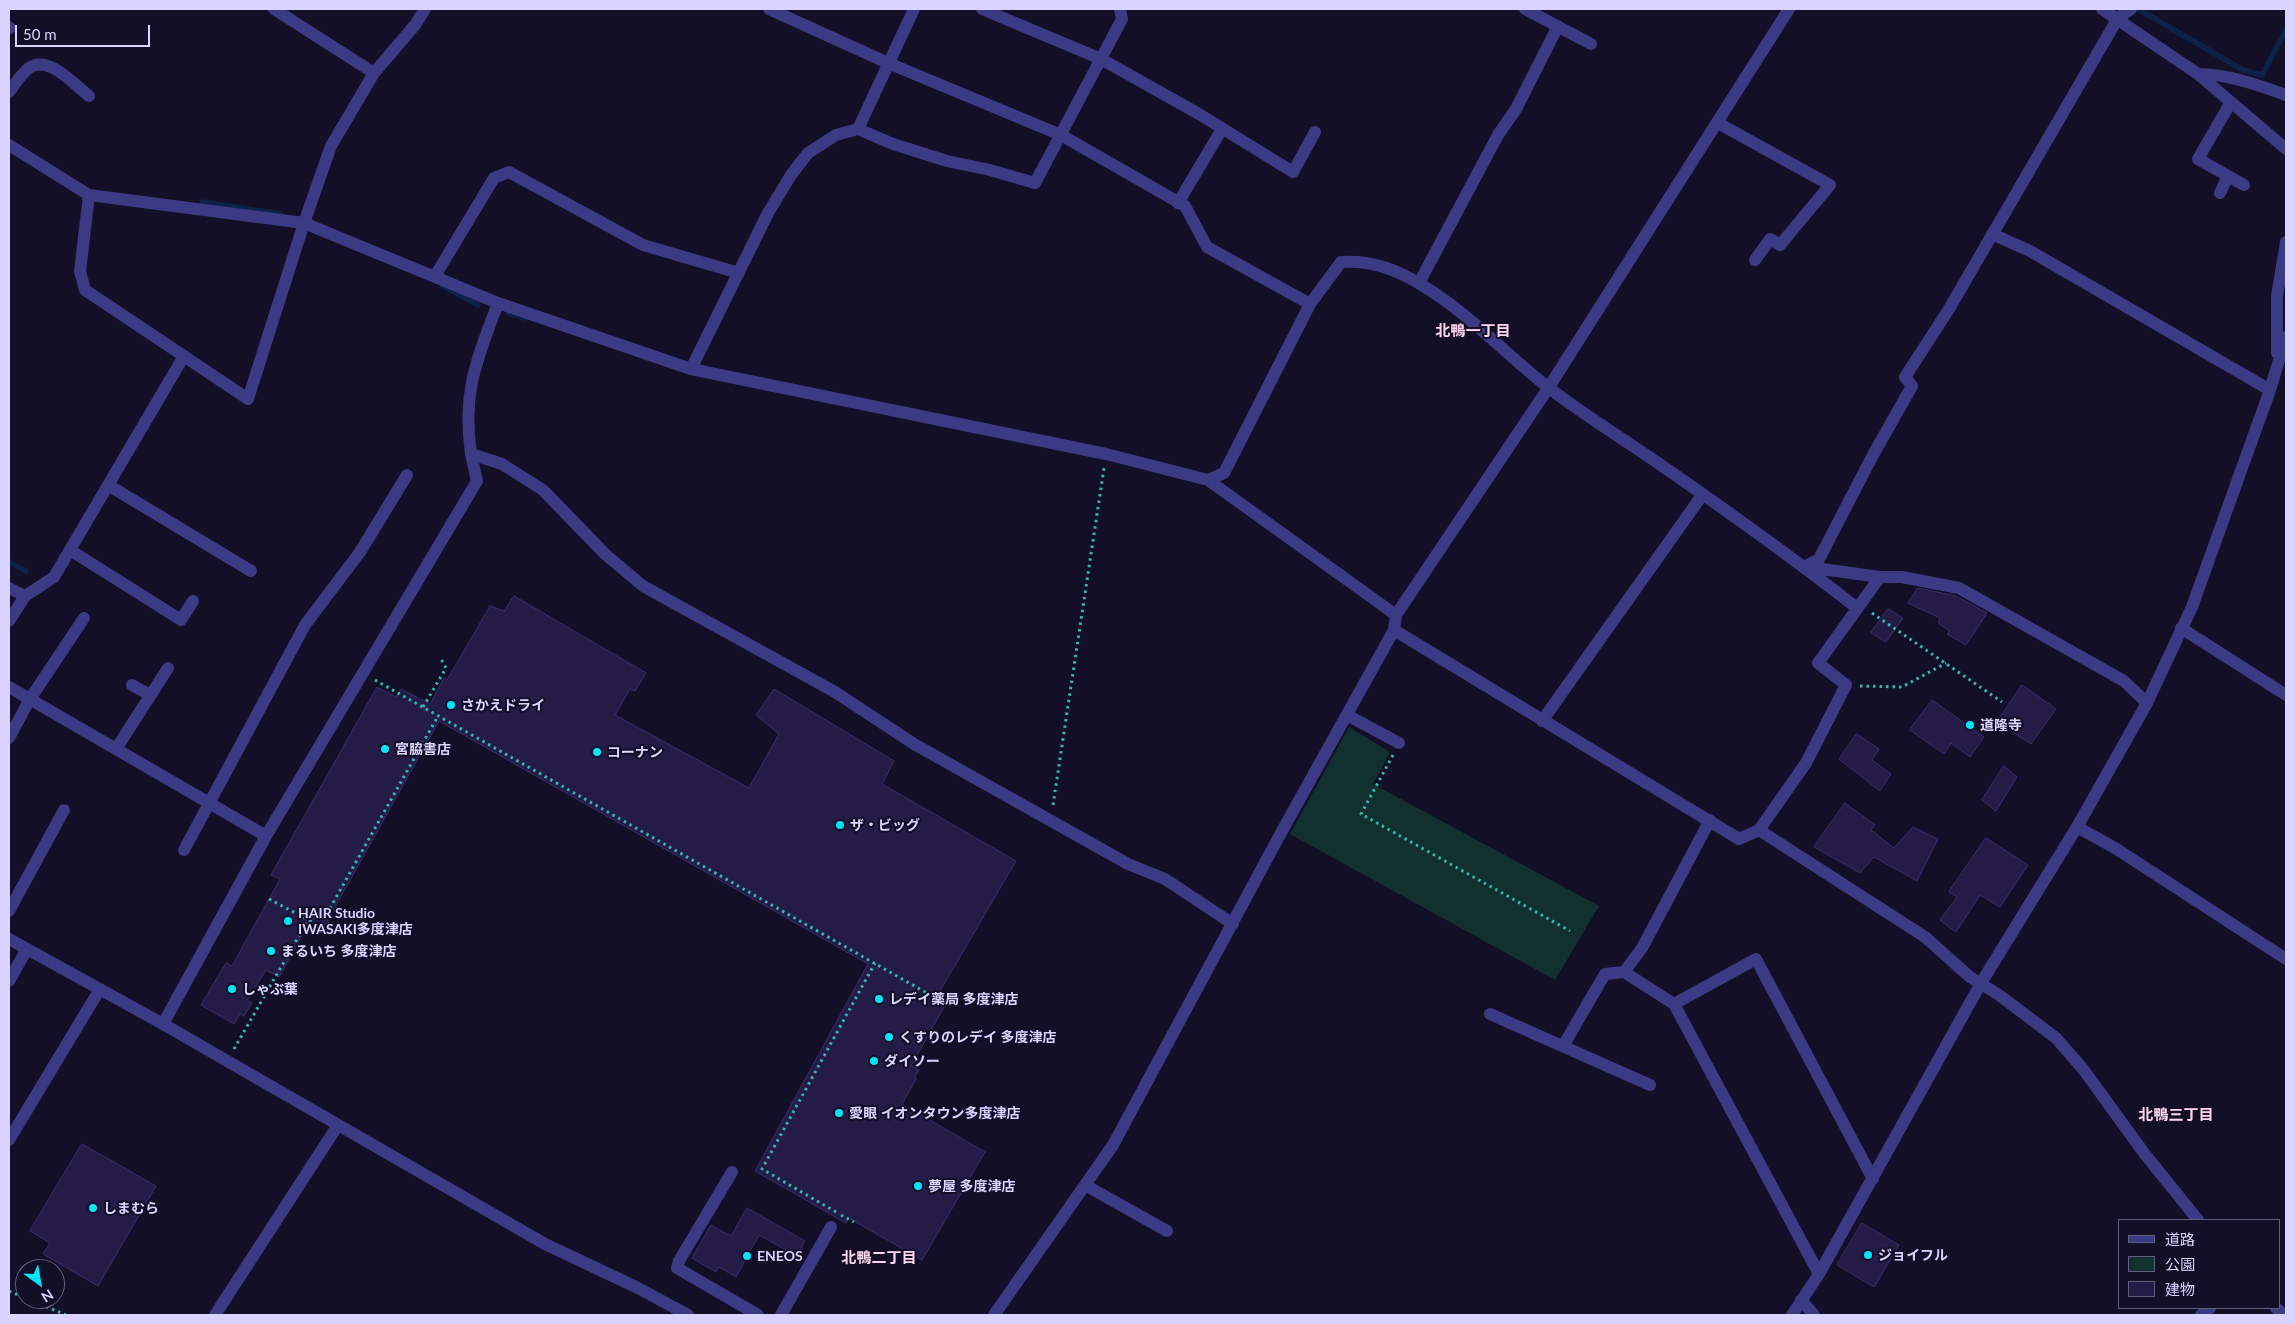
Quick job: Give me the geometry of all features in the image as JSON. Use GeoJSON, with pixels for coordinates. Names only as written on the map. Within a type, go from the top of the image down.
{"type":"FeatureCollection","features":[{"type":"Feature","properties":{"kind":"street"},"geometry":{"type":"LineString","coordinates":[[274,9],[374,73]]}},
{"type":"Feature","properties":{"kind":"street"},"geometry":{"type":"LineString","coordinates":[[89,196],[80,271],[85,290],[248,399],[304,222],[331,146],[374,73],[415,25],[425,9]]}},
{"type":"Feature","properties":{"kind":"street"},"geometry":{"type":"LineString","coordinates":[[769,9],[888,63],[1061,135],[1185,206],[1207,246],[1310,304]]}},
{"type":"Feature","properties":{"kind":"street"},"geometry":{"type":"LineString","coordinates":[[858,129],[914,9]]}},
{"type":"Feature","properties":{"kind":"street"},"geometry":{"type":"LineString","coordinates":[[982,9],[1100,59],[1293,172],[1315,132]]}},
{"type":"Feature","properties":{"kind":"street"},"geometry":{"type":"LineString","coordinates":[[691,369],[768,214],[791,175],[808,153],[836,135],[858,129],[892,144],[947,161],[990,170],[1035,183],[1122,19],[1120,9]]}},
{"type":"Feature","properties":{"kind":"street"},"geometry":{"type":"LineString","coordinates":[[1526,9],[1591,44]]}},
{"type":"Feature","properties":{"kind":"street"},"geometry":{"type":"LineString","coordinates":[[994,1315],[1113,1145],[1394,630],[1396,615],[1549,387],[1789,9]]}},
{"type":"Feature","properties":{"kind":"street"},"geometry":{"type":"LineString","coordinates":[[2102,9],[2118,18],[2198,74],[2286,149]]}},
{"type":"Feature","properties":{"kind":"street"},"geometry":{"type":"LineString","coordinates":[[1804,567],[1819,560],[1873,455],[1912,386],[1905,377],[1949,310],[2118,18],[2131,9]]}},
{"type":"Feature","properties":{"kind":"street"},"geometry":{"type":"LineString","coordinates":[[1419,283],[1498,135],[1516,109],[1558,26]]}},
{"type":"Feature","properties":{"kind":"street"},"geometry":{"type":"LineString","coordinates":[[9,92],[27,69],[35,64],[45,64],[90,96]]}},
{"type":"Feature","properties":{"kind":"street"},"geometry":{"type":"LineString","coordinates":[[2198,74],[2210,74],[2252,83],[2286,94]]}},
{"type":"Feature","properties":{"kind":"street"},"geometry":{"type":"LineString","coordinates":[[2231,102],[2198,159],[2244,185]]}},
{"type":"Feature","properties":{"kind":"street"},"geometry":{"type":"LineString","coordinates":[[1718,123],[1830,185],[1780,245],[1770,239],[1755,260]]}},
{"type":"Feature","properties":{"kind":"street"},"geometry":{"type":"LineString","coordinates":[[1178,202],[1222,129]]}},
{"type":"Feature","properties":{"kind":"street"},"geometry":{"type":"LineString","coordinates":[[9,145],[89,196],[304,222],[498,303],[691,369],[1106,454],[1208,480],[1396,615]]}},
{"type":"Feature","properties":{"kind":"street"},"geometry":{"type":"LineString","coordinates":[[435,276],[494,178],[509,172],[643,245],[739,273]]}},
{"type":"Feature","properties":{"kind":"street"},"geometry":{"type":"LineString","coordinates":[[2220,193],[2228,176]]}},
{"type":"Feature","properties":{"kind":"street"},"geometry":{"type":"LineString","coordinates":[[1992,234],[2030,250],[2270,390]]}},
{"type":"Feature","properties":{"kind":"street"},"geometry":{"type":"LineString","coordinates":[[2281,363],[2277,296],[2286,242]]}},
{"type":"Feature","properties":{"kind":"street"},"geometry":{"type":"LineString","coordinates":[[1208,480],[1224,473],[1310,304],[1341,262],[1369,262],[1419,283],[1488,333],[1549,387],[1703,494],[1857,608]]}},
{"type":"Feature","properties":{"kind":"street"},"geometry":{"type":"LineString","coordinates":[[163,1024],[266,836],[477,481],[471,454],[468,401],[471,378],[498,303]]}},
{"type":"Feature","properties":{"kind":"street"},"geometry":{"type":"LineString","coordinates":[[1792,1315],[1819,1274],[1982,983],[2077,827],[2146,703],[2192,607],[2281,363],[2286,338]]}},
{"type":"Feature","properties":{"kind":"street"},"geometry":{"type":"LineString","coordinates":[[9,621],[25,596],[54,577],[184,356]]}},
{"type":"Feature","properties":{"kind":"street"},"geometry":{"type":"LineString","coordinates":[[471,454],[502,464],[543,490],[604,554],[643,586],[835,692],[914,744],[1128,864],[1165,879],[1233,924]]}},
{"type":"Feature","properties":{"kind":"street"},"geometry":{"type":"LineString","coordinates":[[184,850],[305,625],[360,552],[407,475]]}},
{"type":"Feature","properties":{"kind":"street"},"geometry":{"type":"LineString","coordinates":[[108,485],[251,571]]}},
{"type":"Feature","properties":{"kind":"street"},"geometry":{"type":"LineString","coordinates":[[1542,721],[1703,494]]}},
{"type":"Feature","properties":{"kind":"street"},"geometry":{"type":"LineString","coordinates":[[70,550],[180,620],[193,602]]}},
{"type":"Feature","properties":{"kind":"street"},"geometry":{"type":"LineString","coordinates":[[1804,567],[1880,577],[1902,577],[1959,588],[2124,681],[2146,703]]}},
{"type":"Feature","properties":{"kind":"street"},"geometry":{"type":"LineString","coordinates":[[1394,630],[1739,839],[1759,830],[1806,763],[1846,685],[1818,663],[1880,577]]}},
{"type":"Feature","properties":{"kind":"street"},"geometry":{"type":"LineString","coordinates":[[9,588],[25,596]]}},
{"type":"Feature","properties":{"kind":"street"},"geometry":{"type":"LineString","coordinates":[[9,738],[30,699],[84,618]]}},
{"type":"Feature","properties":{"kind":"street"},"geometry":{"type":"LineString","coordinates":[[2181,628],[2286,695]]}},
{"type":"Feature","properties":{"kind":"street"},"geometry":{"type":"LineString","coordinates":[[116,749],[168,668]]}},
{"type":"Feature","properties":{"kind":"street"},"geometry":{"type":"LineString","coordinates":[[132,685],[150,695]]}},
{"type":"Feature","properties":{"kind":"street"},"geometry":{"type":"LineString","coordinates":[[9,687],[266,836]]}},
{"type":"Feature","properties":{"kind":"street"},"geometry":{"type":"LineString","coordinates":[[1346,715],[1399,743]]}},
{"type":"Feature","properties":{"kind":"street"},"geometry":{"type":"LineString","coordinates":[[9,911],[64,810]]}},
{"type":"Feature","properties":{"kind":"street"},"geometry":{"type":"LineString","coordinates":[[1624,972],[1642,948],[1710,820]]}},
{"type":"Feature","properties":{"kind":"street"},"geometry":{"type":"LineString","coordinates":[[2077,827],[2115,848],[2286,959]]}},
{"type":"Feature","properties":{"kind":"street"},"geometry":{"type":"LineString","coordinates":[[1759,830],[1925,936],[1970,977],[1982,983],[2056,1038],[2083,1069],[2144,1154],[2197,1219]]}},
{"type":"Feature","properties":{"kind":"street"},"geometry":{"type":"LineString","coordinates":[[9,939],[163,1024],[545,1244],[638,1288],[688,1315]]}},
{"type":"Feature","properties":{"kind":"street"},"geometry":{"type":"LineString","coordinates":[[9,981],[27,949]]}},
{"type":"Feature","properties":{"kind":"street"},"geometry":{"type":"LineString","coordinates":[[1674,1004],[1756,959],[1873,1179]]}},
{"type":"Feature","properties":{"kind":"street"},"geometry":{"type":"LineString","coordinates":[[1563,1046],[1605,974],[1624,972],[1674,1004],[1819,1274]]}},
{"type":"Feature","properties":{"kind":"street"},"geometry":{"type":"LineString","coordinates":[[9,1140],[100,989]]}},
{"type":"Feature","properties":{"kind":"street"},"geometry":{"type":"LineString","coordinates":[[1490,1014],[1650,1085]]}},
{"type":"Feature","properties":{"kind":"street"},"geometry":{"type":"LineString","coordinates":[[215,1315],[338,1125]]}},
{"type":"Feature","properties":{"kind":"street"},"geometry":{"type":"LineString","coordinates":[[732,1172],[679,1261],[678,1268],[681,1272],[758,1315]]}},
{"type":"Feature","properties":{"kind":"street"},"geometry":{"type":"LineString","coordinates":[[1085,1185],[1168,1231]]}},
{"type":"Feature","properties":{"kind":"street"},"geometry":{"type":"LineString","coordinates":[[781,1315],[831,1227]]}},
{"type":"Feature","properties":{"kind":"street"},"geometry":{"type":"LineString","coordinates":[[1801,1300],[1814,1315]]}},
{"type":"Feature","properties":{"kind":"path"},"geometry":{"type":"LineString","coordinates":[[1051,820],[1106,454]]}},
{"type":"Feature","properties":{"kind":"path"},"geometry":{"type":"LineString","coordinates":[[1857,608],[1876,614],[2002,702]]}},
{"type":"Feature","properties":{"kind":"path"},"geometry":{"type":"LineString","coordinates":[[423,707],[446,668],[441,659]]}},
{"type":"Feature","properties":{"kind":"path"},"geometry":{"type":"LineString","coordinates":[[1846,685],[1902,687],[1946,663]]}},
{"type":"Feature","properties":{"kind":"path"},"geometry":{"type":"LineString","coordinates":[[363,673],[948,1005]]}},
{"type":"Feature","properties":{"kind":"path"},"geometry":{"type":"LineString","coordinates":[[442,673],[448,677]]}},
{"type":"Feature","properties":{"kind":"path"},"geometry":{"type":"LineString","coordinates":[[269,899],[320,926],[438,716]]}},
{"type":"Feature","properties":{"kind":"path"},"geometry":{"type":"LineString","coordinates":[[1399,743],[1361,814],[1570,931]]}},
{"type":"Feature","properties":{"kind":"path"},"geometry":{"type":"LineString","coordinates":[[234,1049],[308,920]]}},
{"type":"Feature","properties":{"kind":"path"},"geometry":{"type":"LineString","coordinates":[[854,1222],[762,1169],[875,963]]}},
{"type":"Feature","properties":{"kind":"path"},"geometry":{"type":"LineString","coordinates":[[52,1309],[66,1315]]}},
{"type":"Feature","properties":{"kind":"green space"},"geometry":{"type":"Polygon","coordinates":[[[1349,727],[1390,752],[1373,784],[1599,906],[1555,980],[1290,834],[1349,727]]]}},
{"type":"Feature","properties":{"kind":"building"},"geometry":{"type":"Polygon","coordinates":[[[1918,588],[1956,596],[1987,613],[1966,645],[1947,634],[1950,631],[1938,623],[1940,618],[1908,603],[1918,588]]]}},
{"type":"Feature","properties":{"kind":"building"},"geometry":{"type":"Polygon","coordinates":[[[514,596],[646,673],[635,691],[630,689],[615,715],[749,788],[779,734],[756,715],[774,689],[894,761],[882,784],[1016,861],[940,991],[946,1003],[911,1066],[919,1070],[902,1104],[985,1152],[922,1260],[849,1218],[846,1223],[755,1171],[868,964],[439,721],[321,932],[308,925],[279,977],[266,970],[247,1000],[252,1003],[244,1016],[240,1014],[234,1024],[201,1005],[226,963],[232,966],[280,879],[271,875],[377,687],[396,697],[401,689],[430,704],[444,678],[447,680],[490,606],[504,611],[514,596]]]}},
{"type":"Feature","properties":{"kind":"building"},"geometry":{"type":"Polygon","coordinates":[[[1888,609],[1903,618],[1886,642],[1871,633],[1888,609]]]}},
{"type":"Feature","properties":{"kind":"building"},"geometry":{"type":"Polygon","coordinates":[[[2022,685],[2056,709],[2031,744],[1997,722],[2022,685]]]}},
{"type":"Feature","properties":{"kind":"building"},"geometry":{"type":"Polygon","coordinates":[[[1932,700],[1984,737],[1970,757],[1951,743],[1944,754],[1910,730],[1932,700]]]}},
{"type":"Feature","properties":{"kind":"building"},"geometry":{"type":"Polygon","coordinates":[[[1857,734],[1879,749],[1872,760],[1891,774],[1880,791],[1839,759],[1857,734]]]}},
{"type":"Feature","properties":{"kind":"building"},"geometry":{"type":"Polygon","coordinates":[[[2004,766],[2017,777],[1996,811],[1982,800],[2004,766]]]}},
{"type":"Feature","properties":{"kind":"building"},"geometry":{"type":"Polygon","coordinates":[[[1845,803],[1875,825],[1871,830],[1894,848],[1913,827],[1938,839],[1917,881],[1874,857],[1860,873],[1814,847],[1845,803]]]}},
{"type":"Feature","properties":{"kind":"building"},"geometry":{"type":"Polygon","coordinates":[[[1986,838],[2028,865],[2000,907],[1980,895],[1956,932],[1940,920],[1957,897],[1949,892],[1986,838]]]}},
{"type":"Feature","properties":{"kind":"building","name":"しまむら"},"geometry":{"type":"Polygon","coordinates":[[[82,1144],[156,1186],[98,1286],[65,1267],[65,1259],[52,1259],[43,1254],[50,1243],[30,1231],[82,1144]]]}},
{"type":"Feature","properties":{"kind":"building"},"geometry":{"type":"Polygon","coordinates":[[[747,1208],[805,1241],[797,1256],[759,1235],[736,1277],[719,1267],[716,1272],[692,1258],[711,1225],[731,1236],[747,1208]]]}},
{"type":"Feature","properties":{"kind":"building","name":"ジョイフル"},"geometry":{"type":"Polygon","coordinates":[[[1862,1223],[1899,1245],[1874,1287],[1837,1265],[1862,1223]]]}},
{"type":"Feature","properties":{"kind":"waterway"},"geometry":{"type":"LineString","coordinates":[[2138,9],[2243,70],[2262,75],[2286,30]]}},
{"type":"Feature","properties":{"kind":"waterway"},"geometry":{"type":"LineString","coordinates":[[202,202],[281,214]]}},
{"type":"Feature","properties":{"kind":"waterway"},"geometry":{"type":"LineString","coordinates":[[443,286],[478,305]]}},
{"type":"Feature","properties":{"kind":"waterway"},"geometry":{"type":"LineString","coordinates":[[508,313],[525,318]]}},
{"type":"Feature","properties":{"kind":"waterway"},"geometry":{"type":"LineString","coordinates":[[9,562],[26,571]]}},
{"type":"Feature","properties":{"kind":"place","name":"さかえドライ"},"geometry":{"type":"Point","coordinates":[451,705]}},
{"type":"Feature","properties":{"kind":"place","name":"道隆寺"},"geometry":{"type":"Point","coordinates":[1970,725]}},
{"type":"Feature","properties":{"kind":"place","name":"宮脇書店"},"geometry":{"type":"Point","coordinates":[385,749]}},
{"type":"Feature","properties":{"kind":"place","name":"コーナン"},"geometry":{"type":"Point","coordinates":[597,752]}},
{"type":"Feature","properties":{"kind":"place","name":"ザ・ビッグ"},"geometry":{"type":"Point","coordinates":[840,825]}},
{"type":"Feature","properties":{"kind":"place","name":"HAIR Studio IWASAKI多度津店"},"geometry":{"type":"Point","coordinates":[288,921]}},
{"type":"Feature","properties":{"kind":"place","name":"まるいち 多度津店"},"geometry":{"type":"Point","coordinates":[271,951]}},
{"type":"Feature","properties":{"kind":"place","name":"しゃぶ葉"},"geometry":{"type":"Point","coordinates":[232,989]}},
{"type":"Feature","properties":{"kind":"place","name":"レデイ薬局 多度津店"},"geometry":{"type":"Point","coordinates":[879,999]}},
{"type":"Feature","properties":{"kind":"place","name":"くすりのレデイ 多度津店"},"geometry":{"type":"Point","coordinates":[889,1037]}},
{"type":"Feature","properties":{"kind":"place","name":"ダイソー"},"geometry":{"type":"Point","coordinates":[874,1061]}},
{"type":"Feature","properties":{"kind":"place","name":"愛眼 イオンタウン多度津店"},"geometry":{"type":"Point","coordinates":[839,1113]}},
{"type":"Feature","properties":{"kind":"place","name":"夢屋 多度津店"},"geometry":{"type":"Point","coordinates":[918,1186]}},
{"type":"Feature","properties":{"kind":"place","name":"しまむら"},"geometry":{"type":"Point","coordinates":[93,1208]}},
{"type":"Feature","properties":{"kind":"place","name":"ジョイフル"},"geometry":{"type":"Point","coordinates":[1868,1255]}},
{"type":"Feature","properties":{"kind":"place","name":"ENEOS"},"geometry":{"type":"Point","coordinates":[747,1256]}},
{"type":"Feature","properties":{"kind":"district","name":"北鴨一丁目"},"geometry":{"type":"Point","coordinates":[1473,331]}},
{"type":"Feature","properties":{"kind":"district","name":"北鴨三丁目"},"geometry":{"type":"Point","coordinates":[2176,1115]}},
{"type":"Feature","properties":{"kind":"district","name":"北鴨二丁目"},"geometry":{"type":"Point","coordinates":[879,1258]}}]}
